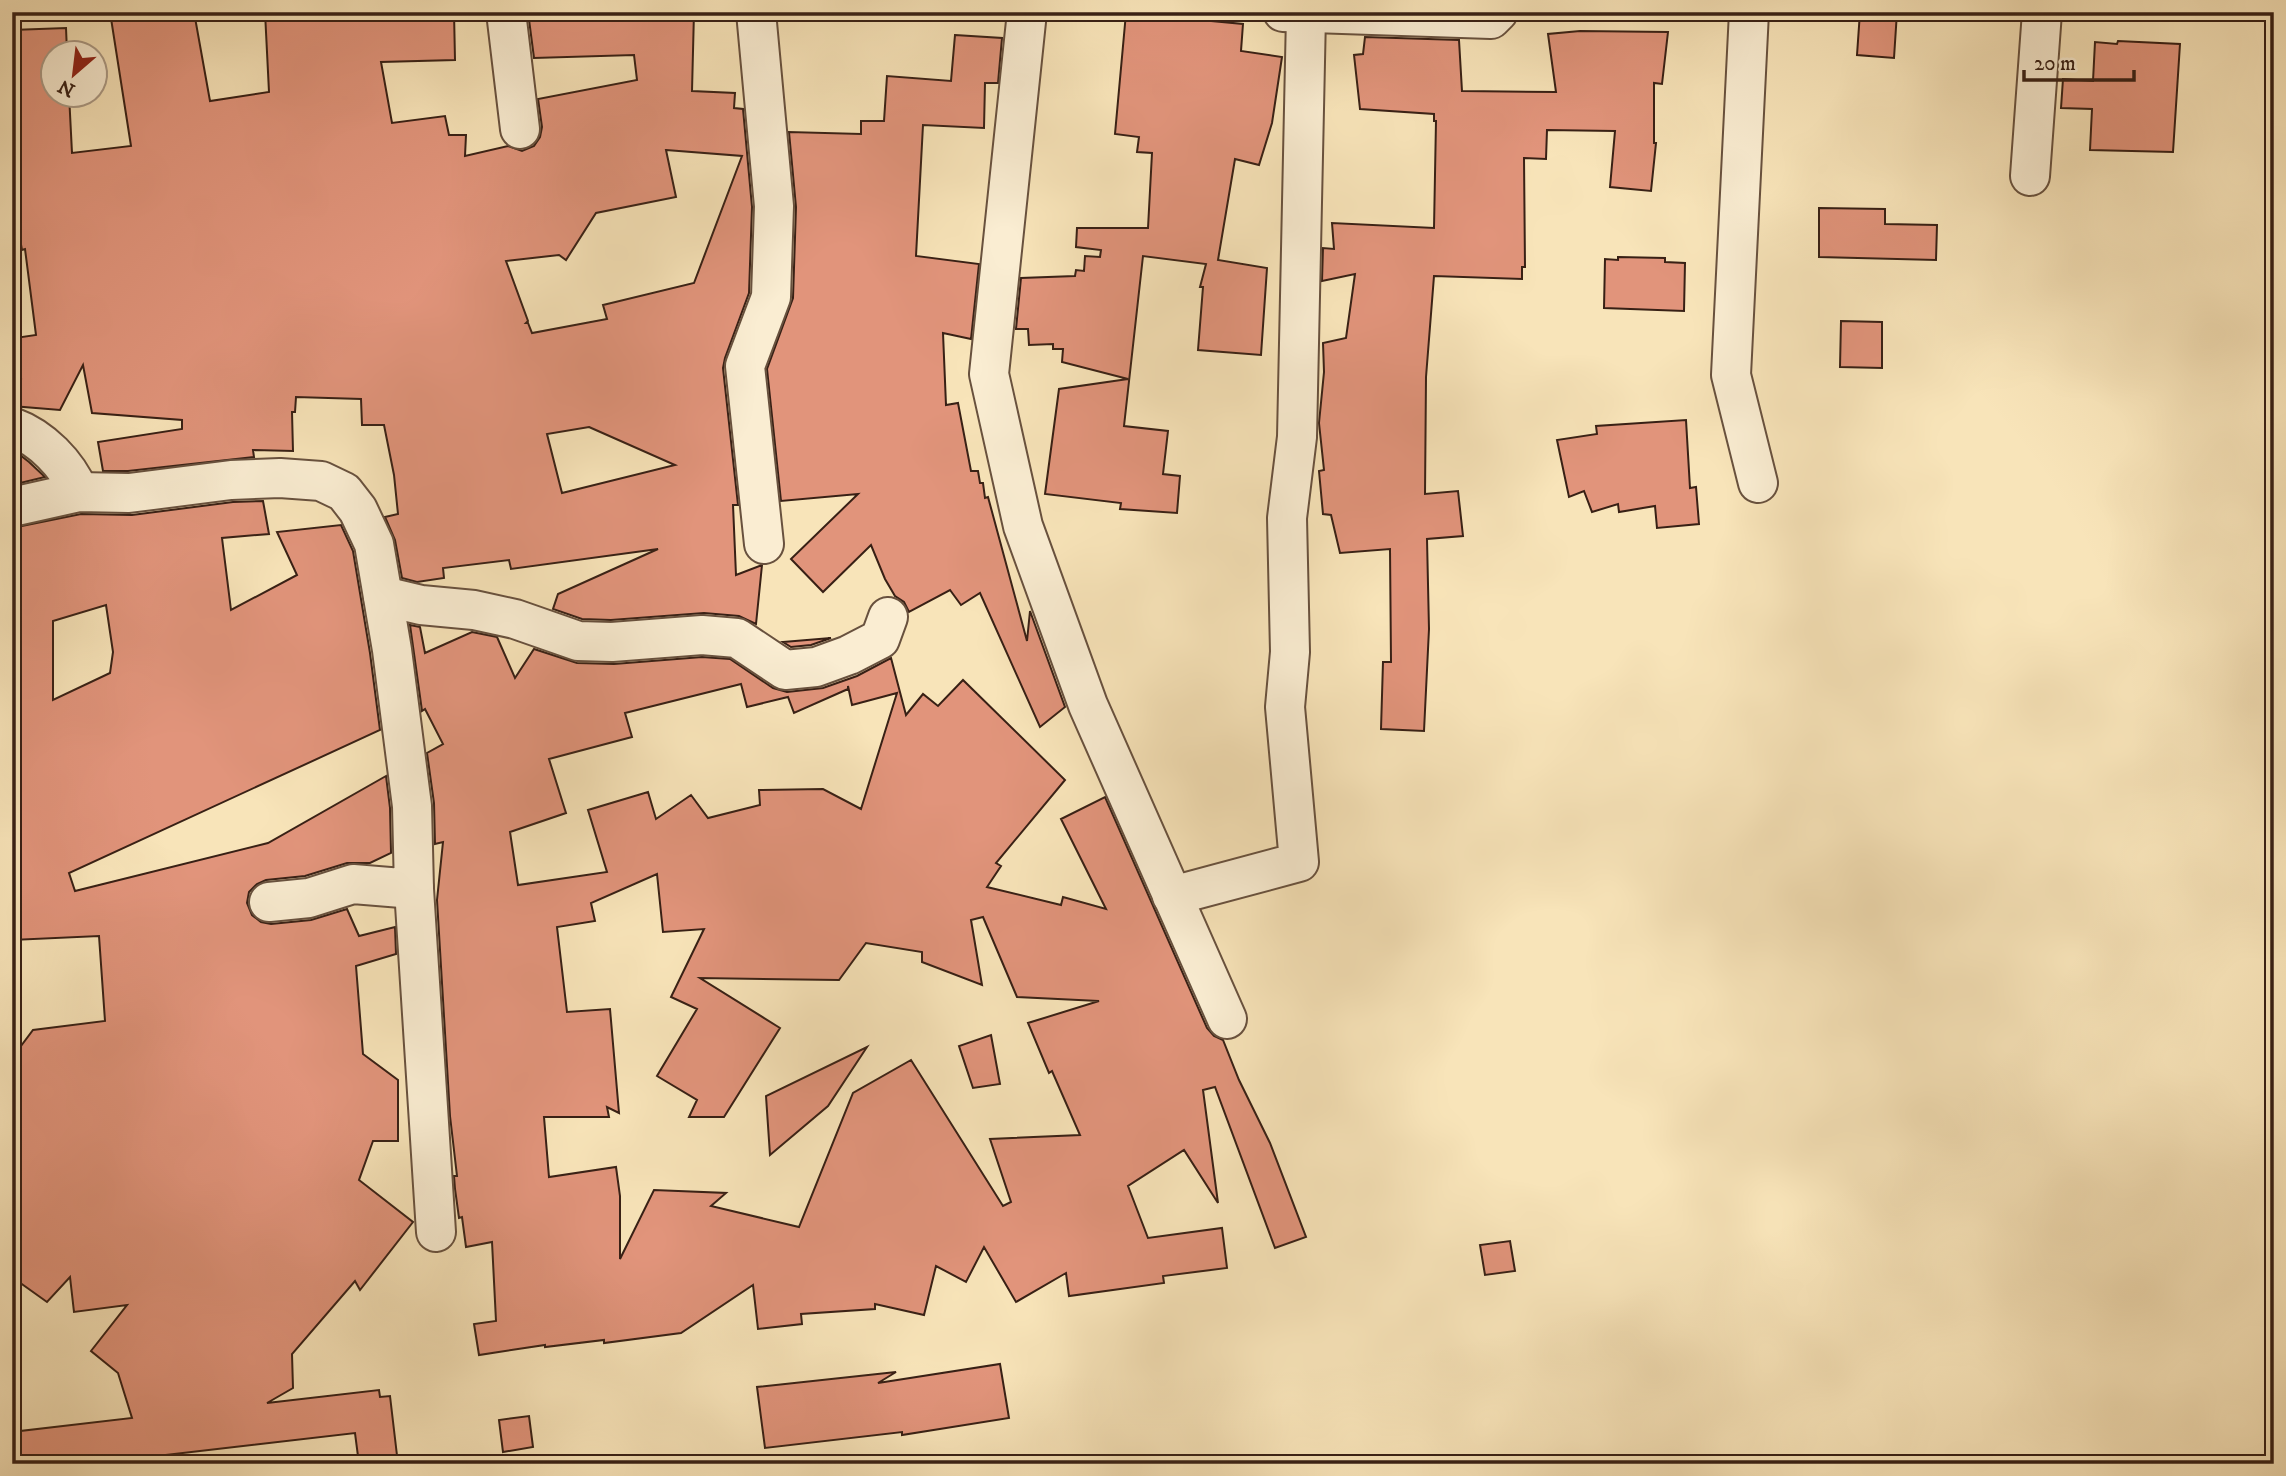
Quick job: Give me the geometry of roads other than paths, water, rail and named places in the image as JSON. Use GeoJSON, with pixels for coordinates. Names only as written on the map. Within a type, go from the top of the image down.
{"type":"FeatureCollection","features":[{"type":"Feature","properties":{"kind":"street"},"geometry":{"type":"LineString","coordinates":[[506,12],[520,129]]}},
{"type":"Feature","properties":{"kind":"street"},"geometry":{"type":"LineString","coordinates":[[756,12],[774,206],[771,297],[745,366],[764,544]]}},
{"type":"Feature","properties":{"kind":"street"},"geometry":{"type":"LineString","coordinates":[[1027,12],[989,374],[1023,526],[1088,705],[1227,1019]]}},
{"type":"Feature","properties":{"kind":"street"},"geometry":{"type":"LineString","coordinates":[[1172,896],[1299,862],[1285,707],[1290,652],[1287,518],[1297,437],[1294,13],[1491,19],[1498,12]]}},
{"type":"Feature","properties":{"kind":"street"},"geometry":{"type":"LineString","coordinates":[[1749,12],[1731,375],[1758,483]]}},
{"type":"Feature","properties":{"kind":"street"},"geometry":{"type":"LineString","coordinates":[[2030,176],[2042,12]]}},
{"type":"Feature","properties":{"kind":"street"},"geometry":{"type":"LineString","coordinates":[[12,427],[22,430],[50,451],[71,474],[79,492]]}},
{"type":"Feature","properties":{"kind":"street"},"geometry":{"type":"LineString","coordinates":[[12,507],[79,492],[129,493],[231,480],[279,478],[321,481],[344,492],[358,510],[374,544],[412,806],[414,889],[436,1232]]}},
{"type":"Feature","properties":{"kind":"street"},"geometry":{"type":"LineString","coordinates":[[383,596],[421,605],[474,610],[502,616],[578,641],[612,642],[702,635],[737,638],[785,670],[816,667],[849,655],[880,639],[888,617]]}},
{"type":"Feature","properties":{"kind":"street"},"geometry":{"type":"LineString","coordinates":[[269,902],[309,898],[353,884],[414,889]]}}]}
